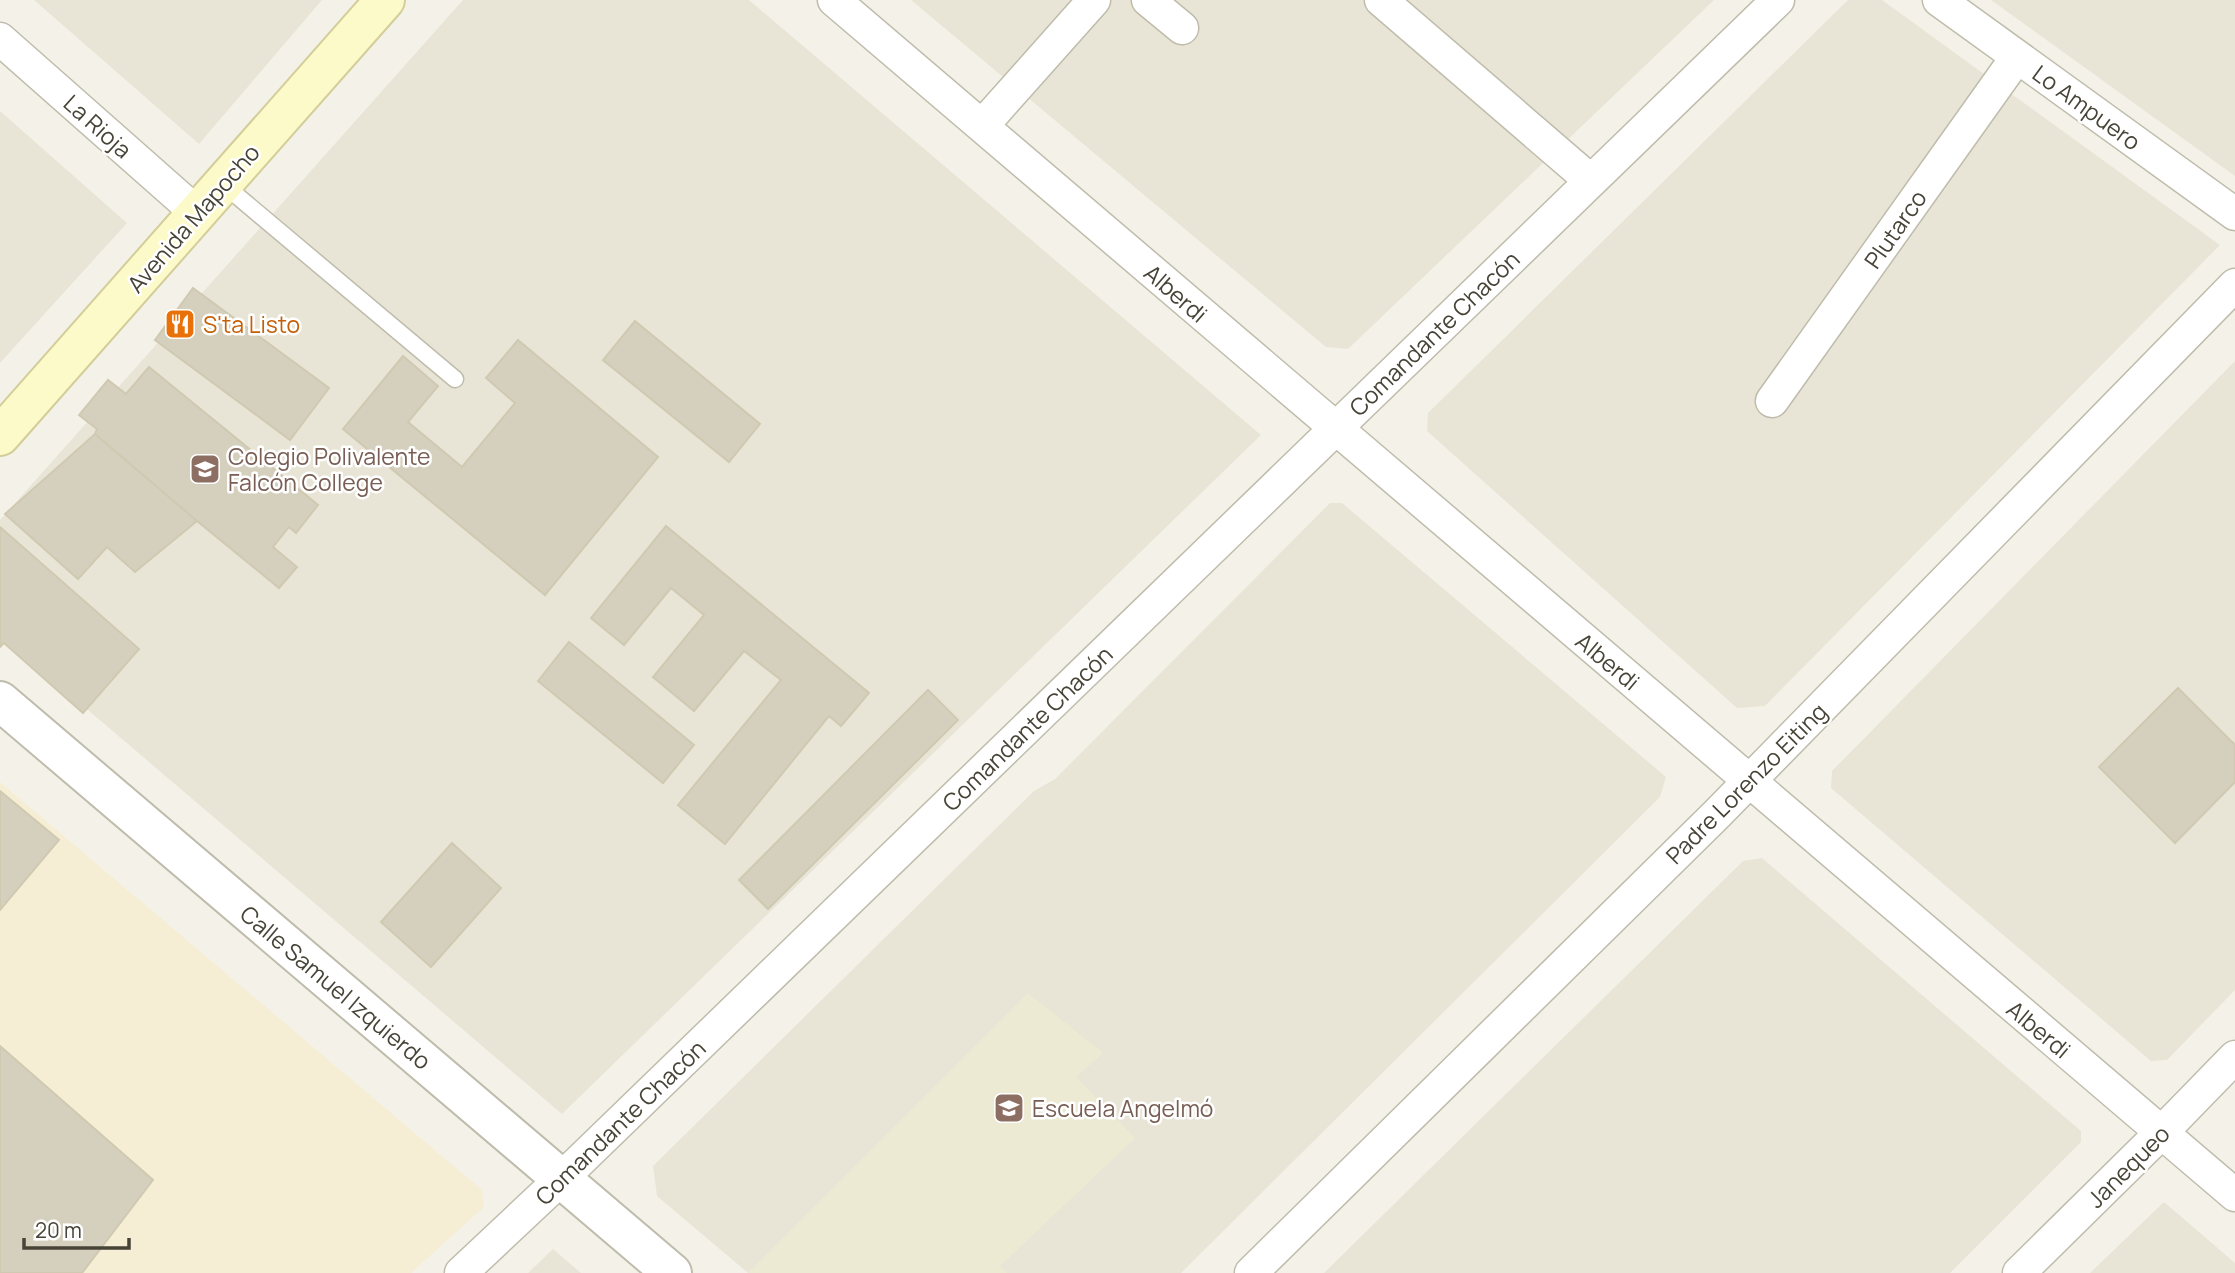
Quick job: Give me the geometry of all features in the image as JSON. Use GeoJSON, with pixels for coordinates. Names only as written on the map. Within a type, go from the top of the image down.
{"type":"FeatureCollection","features":[{"type":"Feature","properties":{"kind":"main road","name":"Avenida Mapocho"},"geometry":{"type":"LineString","coordinates":[[0,436],[385,0]]}},
{"type":"Feature","properties":{"kind":"street","name":"Alberdi"},"geometry":{"type":"LineString","coordinates":[[834,0],[2235,1195]]}},
{"type":"Feature","properties":{"kind":"street"},"geometry":{"type":"LineString","coordinates":[[982,126],[1094,0]]}},
{"type":"Feature","properties":{"kind":"street"},"geometry":{"type":"LineString","coordinates":[[1148,0],[1182,28]]}},
{"type":"Feature","properties":{"kind":"street"},"geometry":{"type":"LineString","coordinates":[[1381,0],[1591,181]]}},
{"type":"Feature","properties":{"kind":"street","name":"Comandante Chacón"},"geometry":{"type":"LineString","coordinates":[[461,1273],[1778,0]]}},
{"type":"Feature","properties":{"kind":"street","name":"Lo Ampuero"},"geometry":{"type":"LineString","coordinates":[[1939,0],[2235,214]]}},
{"type":"Feature","properties":{"kind":"street","name":"La Rioja"},"geometry":{"type":"LineString","coordinates":[[0,39],[197,214]]}},
{"type":"Feature","properties":{"kind":"street","name":"Plutarco"},"geometry":{"type":"LineString","coordinates":[[1772,401],[2017,57]]}},
{"type":"Feature","properties":{"kind":"street","name":"Padre Lorenzo Eiting"},"geometry":{"type":"LineString","coordinates":[[1251,1273],[1748,781],[2235,285]]}},
{"type":"Feature","properties":{"kind":"street","name":"Calle Samuel Izquierdo"},"geometry":{"type":"LineString","coordinates":[[0,701],[672,1273]]}},
{"type":"Feature","properties":{"kind":"street","name":"Janequeo"},"geometry":{"type":"LineString","coordinates":[[2019,1273],[2235,1057]]}},
{"type":"Feature","properties":{"kind":"lane"},"geometry":{"type":"LineString","coordinates":[[223,184],[455,379]]}},
{"type":"Feature","properties":{"kind":"shaded area"},"geometry":{"type":"Polygon","coordinates":[[[34,0],[322,0],[199,144],[34,0]]]}},
{"type":"Feature","properties":{"kind":"shaded area"},"geometry":{"type":"Polygon","coordinates":[[[463,0],[749,0],[1261,435],[562,1114],[0,635],[0,520],[463,0]]]}},
{"type":"Feature","properties":{"kind":"shaded area"},"geometry":{"type":"Polygon","coordinates":[[[911,0],[1714,0],[1348,349],[1326,347],[911,0]]]}},
{"type":"Feature","properties":{"kind":"shaded area"},"geometry":{"type":"Polygon","coordinates":[[[1848,0],[1882,0],[2220,245],[1765,706],[1737,708],[1427,431],[1428,413],[1848,0]]]}},
{"type":"Feature","properties":{"kind":"shaded area"},"geometry":{"type":"Polygon","coordinates":[[[1991,0],[2235,0],[2235,176],[1991,0]]]}},
{"type":"Feature","properties":{"kind":"shaded area"},"geometry":{"type":"Polygon","coordinates":[[[0,111],[127,223],[0,363],[0,111]]]}},
{"type":"Feature","properties":{"kind":"shaded area"},"geometry":{"type":"Polygon","coordinates":[[[2235,361],[2235,990],[2167,1060],[2151,1061],[1831,788],[1832,771],[2235,361]]]}},
{"type":"Feature","properties":{"kind":"shaded area"},"geometry":{"type":"Polygon","coordinates":[[[1330,503],[1342,503],[1666,777],[1660,797],[1181,1273],[748,1273],[657,1196],[653,1166],[1034,791],[1055,779],[1330,503]]]}},
{"type":"Feature","properties":{"kind":"shaded area"},"geometry":{"type":"Polygon","coordinates":[[[0,782],[482,1190],[484,1207],[411,1273],[0,1273],[0,782]]]}},
{"type":"Feature","properties":{"kind":"shaded area"},"geometry":{"type":"Polygon","coordinates":[[[1762,858],[2081,1131],[2081,1142],[1950,1273],[1324,1273],[1743,861],[1762,858]]]}},
{"type":"Feature","properties":{"kind":"shaded area","name":"Escuela Angelmó"},"geometry":{"type":"Polygon","coordinates":[[[1028,993],[1103,1053],[1076,1077],[1135,1138],[1000,1266],[1007,1273],[748,1273],[1028,993]]]}},
{"type":"Feature","properties":{"kind":"shaded area"},"geometry":{"type":"Polygon","coordinates":[[[2164,1202],[2235,1263],[2235,1273],[2090,1273],[2164,1202]]]}},
{"type":"Feature","properties":{"kind":"shaded area"},"geometry":{"type":"Polygon","coordinates":[[[553,1249],[581,1273],[528,1273],[553,1249]]]}},
{"type":"Feature","properties":{"kind":"building"},"geometry":{"type":"Polygon","coordinates":[[[193,288],[329,388],[290,440],[155,340],[193,288]]]}},
{"type":"Feature","properties":{"kind":"building"},"geometry":{"type":"Polygon","coordinates":[[[635,321],[760,424],[729,462],[603,360],[635,321]]]}},
{"type":"Feature","properties":{"kind":"building"},"geometry":{"type":"Polygon","coordinates":[[[518,340],[658,457],[545,595],[343,429],[403,356],[438,386],[408,422],[462,467],[515,403],[486,378],[518,340]]]}},
{"type":"Feature","properties":{"kind":"building","name":"Colegio Polivalente Falcón College"},"geometry":{"type":"Polygon","coordinates":[[[149,367],[318,505],[296,533],[289,527],[273,547],[297,567],[279,588],[95,434],[97,429],[79,415],[108,380],[126,394],[149,367]]]}},
{"type":"Feature","properties":{"kind":"building"},"geometry":{"type":"Polygon","coordinates":[[[95,434],[197,521],[135,572],[107,547],[78,579],[5,514],[95,434]]]}},
{"type":"Feature","properties":{"kind":"building"},"geometry":{"type":"Polygon","coordinates":[[[666,526],[869,693],[841,726],[829,716],[725,844],[678,805],[781,680],[744,651],[694,711],[653,677],[704,615],[671,588],[624,645],[591,618],[666,526]]]}},
{"type":"Feature","properties":{"kind":"building"},"geometry":{"type":"Polygon","coordinates":[[[0,527],[139,649],[83,713],[4,643],[0,647],[0,527]]]}},
{"type":"Feature","properties":{"kind":"building"},"geometry":{"type":"Polygon","coordinates":[[[569,642],[694,745],[663,783],[538,681],[569,642]]]}},
{"type":"Feature","properties":{"kind":"building"},"geometry":{"type":"Polygon","coordinates":[[[2178,688],[2235,745],[2235,782],[2175,843],[2099,767],[2178,688]]]}},
{"type":"Feature","properties":{"kind":"building"},"geometry":{"type":"Polygon","coordinates":[[[928,690],[958,720],[768,909],[739,880],[928,690]]]}},
{"type":"Feature","properties":{"kind":"building"},"geometry":{"type":"Polygon","coordinates":[[[0,791],[59,840],[0,910],[0,791]]]}},
{"type":"Feature","properties":{"kind":"building"},"geometry":{"type":"Polygon","coordinates":[[[452,843],[501,888],[431,967],[381,922],[452,843]]]}},
{"type":"Feature","properties":{"kind":"building"},"geometry":{"type":"Polygon","coordinates":[[[0,1046],[153,1180],[82,1273],[0,1273],[0,1046]]]}},
{"type":"Feature","properties":{"kind":"place","name":"S'ta Listo"},"geometry":{"type":"Point","coordinates":[180,324]}},
{"type":"Feature","properties":{"kind":"place","name":"Colegio Polivalente Falcón College"},"geometry":{"type":"Point","coordinates":[205,469]}},
{"type":"Feature","properties":{"kind":"place","name":"Escuela Angelmó"},"geometry":{"type":"Point","coordinates":[1009,1108]}}]}
